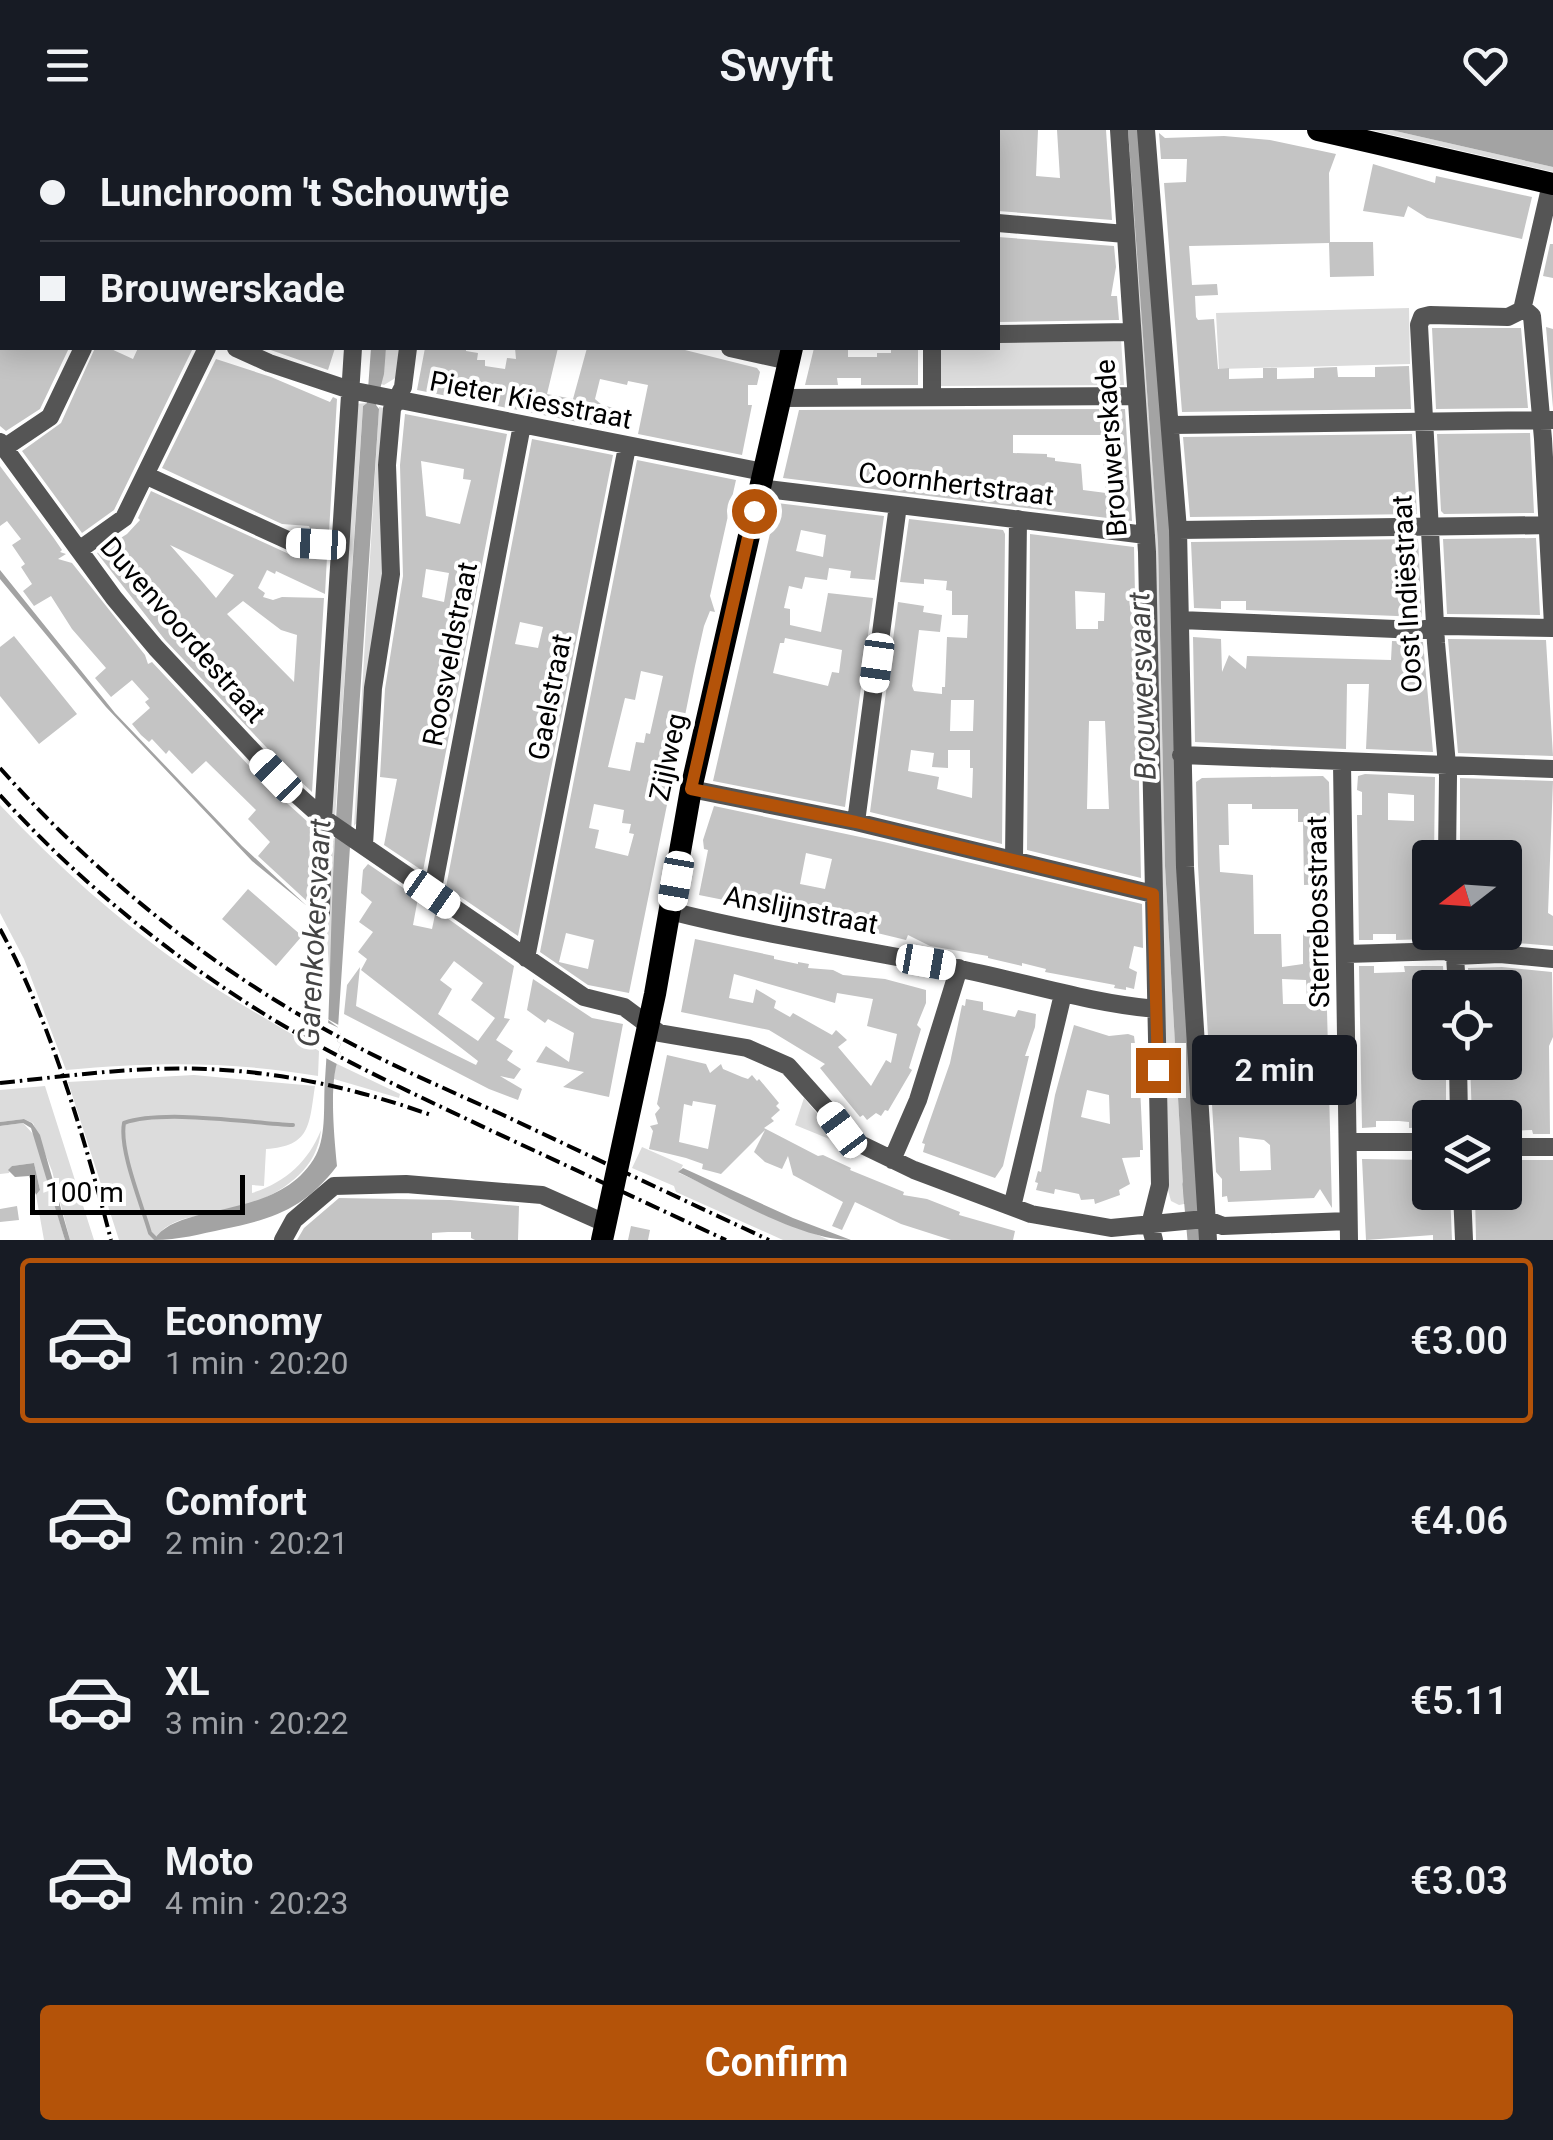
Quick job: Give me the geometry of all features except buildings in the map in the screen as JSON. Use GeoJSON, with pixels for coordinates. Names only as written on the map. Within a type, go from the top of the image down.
{"type":"FeatureCollection","features":[{"type":"Feature","properties":{"kind":"main road"},"geometry":{"type":"LineString","coordinates":[[1318,130],[1552,184]]}},
{"type":"Feature","properties":{"kind":"main road","name":"Zijlweg"},"geometry":{"type":"LineString","coordinates":[[603,1232],[648,1024],[691,789],[791,354]]}},
{"type":"Feature","properties":{"kind":"street","name":"Brouwerskade"},"geometry":{"type":"LineString","coordinates":[[1118,130],[1146,535],[1160,1185],[1152,1232]]}},
{"type":"Feature","properties":{"kind":"street"},"geometry":{"type":"LineString","coordinates":[[1146,130],[1178,530],[1181,756],[1202,1220],[1208,1240]]}},
{"type":"Feature","properties":{"kind":"street"},"geometry":{"type":"LineString","coordinates":[[1180,620],[1419,630],[1553,626],[1547,420],[1528,312],[1552,184]]}},
{"type":"Feature","properties":{"kind":"street"},"geometry":{"type":"LineString","coordinates":[[1000,223],[1126,234]]}},
{"type":"Feature","properties":{"kind":"street"},"geometry":{"type":"LineString","coordinates":[[1528,312],[1553,319]]}},
{"type":"Feature","properties":{"kind":"street","name":"Oost Indiëstraat"},"geometry":{"type":"LineString","coordinates":[[1446,840],[1447,767],[1420,320],[1426,315],[1508,317],[1528,312]]}},
{"type":"Feature","properties":{"kind":"street"},"geometry":{"type":"LineString","coordinates":[[1000,334],[1130,332]]}},
{"type":"Feature","properties":{"kind":"street"},"geometry":{"type":"LineString","coordinates":[[2,445],[50,417],[82,350]]}},
{"type":"Feature","properties":{"kind":"street"},"geometry":{"type":"LineString","coordinates":[[79,550],[124,518],[206,350]]}},
{"type":"Feature","properties":{"kind":"street","name":"Pieter Kiesstraat"},"geometry":{"type":"LineString","coordinates":[[240,350],[269,363],[373,395],[627,447],[761,480]]}},
{"type":"Feature","properties":{"kind":"street"},"geometry":{"type":"LineString","coordinates":[[353,350],[373,395],[388,465],[391,574],[373,688],[359,842]]}},
{"type":"Feature","properties":{"kind":"street"},"geometry":{"type":"LineString","coordinates":[[373,395],[404,388],[408,350]]}},
{"type":"Feature","properties":{"kind":"street"},"geometry":{"type":"LineString","coordinates":[[750,350],[791,354]]}},
{"type":"Feature","properties":{"kind":"street"},"geometry":{"type":"LineString","coordinates":[[932,350],[932,396]]}},
{"type":"Feature","properties":{"kind":"street"},"geometry":{"type":"LineString","coordinates":[[320,913],[329,822],[339,545],[373,395]]}},
{"type":"Feature","properties":{"kind":"street"},"geometry":{"type":"LineString","coordinates":[[780,398],[1135,396]]}},
{"type":"Feature","properties":{"kind":"street"},"geometry":{"type":"LineString","coordinates":[[1170,425],[1547,420]]}},
{"type":"Feature","properties":{"kind":"street","name":"Roosveldstraat"},"geometry":{"type":"LineString","coordinates":[[432,894],[522,425]]}},
{"type":"Feature","properties":{"kind":"street","name":"Duvenvoordestraat"},"geometry":{"type":"LineString","coordinates":[[2,445],[156,648],[265,765],[329,822],[584,997],[624,1007],[659,1033],[747,1048],[788,1066],[856,1142],[1030,1214],[1152,1232],[1180,1222],[1202,1220],[1223,1226],[1349,1230]]}},
{"type":"Feature","properties":{"kind":"street","name":"Gaelstraat"},"geometry":{"type":"LineString","coordinates":[[526,958],[627,447]]}},
{"type":"Feature","properties":{"kind":"street"},"geometry":{"type":"LineString","coordinates":[[145,475],[294,543],[339,545]]}},
{"type":"Feature","properties":{"kind":"street","name":"Coornhertstraat"},"geometry":{"type":"LineString","coordinates":[[761,480],[898,505],[1146,535]]}},
{"type":"Feature","properties":{"kind":"street"},"geometry":{"type":"LineString","coordinates":[[856,822],[898,505]]}},
{"type":"Feature","properties":{"kind":"street"},"geometry":{"type":"LineString","coordinates":[[1014,859],[1018,519]]}},
{"type":"Feature","properties":{"kind":"street"},"geometry":{"type":"LineString","coordinates":[[1178,530],[1550,526]]}},
{"type":"Feature","properties":{"kind":"street"},"geometry":{"type":"LineString","coordinates":[[1181,756],[1553,769]]}},
{"type":"Feature","properties":{"kind":"street","name":"Sterrebosstraat"},"geometry":{"type":"LineString","coordinates":[[1342,763],[1349,1230]]}},
{"type":"Feature","properties":{"kind":"street"},"geometry":{"type":"LineString","coordinates":[[691,789],[856,822],[1153,894]]}},
{"type":"Feature","properties":{"kind":"street","name":"Anslijnstraat"},"geometry":{"type":"LineString","coordinates":[[670,911],[959,968],[1120,1006],[1156,1008]]}},
{"type":"Feature","properties":{"kind":"street"},"geometry":{"type":"LineString","coordinates":[[1346,954],[1412,949]]}},
{"type":"Feature","properties":{"kind":"street"},"geometry":{"type":"LineString","coordinates":[[1474,950],[1553,959]]}},
{"type":"Feature","properties":{"kind":"street"},"geometry":{"type":"LineString","coordinates":[[892,1160],[918,1100],[959,968]]}},
{"type":"Feature","properties":{"kind":"street"},"geometry":{"type":"LineString","coordinates":[[1012,1207],[1063,994]]}},
{"type":"Feature","properties":{"kind":"street"},"geometry":{"type":"LineString","coordinates":[[1350,1142],[1412,1142]]}},
{"type":"Feature","properties":{"kind":"street"},"geometry":{"type":"LineString","coordinates":[[1522,1147],[1553,1147]]}},
{"type":"Feature","properties":{"kind":"street"},"geometry":{"type":"LineString","coordinates":[[284,1240],[294,1220],[334,1186],[447,1186],[542,1195],[603,1232]]}},
{"type":"Feature","properties":{"kind":"street"},"geometry":{"type":"LineString","coordinates":[[1463,1210],[1464,1240]]}},
{"type":"Feature","properties":{"kind":"shaded area"},"geometry":{"type":"Polygon","coordinates":[[[1128,130],[1141,130],[1173,539],[1197,1203],[1184,1204],[1165,866],[1158,543],[1128,130]]]}},
{"type":"Feature","properties":{"kind":"shaded area"},"geometry":{"type":"Polygon","coordinates":[[[1371,130],[1391,130],[1553,167],[1553,172],[1371,130]]]}},
{"type":"Feature","properties":{"kind":"shaded area"},"geometry":{"type":"Polygon","coordinates":[[[1391,130],[1553,130],[1553,167],[1391,130]]]}},
{"type":"Feature","properties":{"kind":"shaded area"},"geometry":{"type":"Polygon","coordinates":[[[1125,152],[1130,152],[1158,543],[1165,866],[1184,1204],[1179,1205],[1171,1201],[1168,1190],[1125,152]]]}},
{"type":"Feature","properties":{"kind":"shaded area"},"geometry":{"type":"Polygon","coordinates":[[[1409,308],[1410,364],[1219,369],[1216,313],[1409,308]]]}},
{"type":"Feature","properties":{"kind":"shaded area"},"geometry":{"type":"Polygon","coordinates":[[[1121,339],[1124,385],[936,386],[936,350],[1000,350],[1000,341],[1121,339]]]}},
{"type":"Feature","properties":{"kind":"shaded area"},"geometry":{"type":"Polygon","coordinates":[[[371,350],[386,350],[376,405],[379,409],[338,1028],[341,1035],[337,1041],[341,1053],[333,1090],[337,1166],[313,1192],[273,1216],[198,1235],[154,1240],[184,1219],[279,1191],[300,1176],[316,1155],[322,1138],[341,729],[363,406],[367,403],[371,350]]]}},
{"type":"Feature","properties":{"kind":"shaded area"},"geometry":{"type":"Polygon","coordinates":[[[386,350],[399,350],[397,377],[381,384],[386,350]]]}},
{"type":"Feature","properties":{"kind":"shaded area"},"geometry":{"type":"Polygon","coordinates":[[[367,403],[363,406],[335,819],[330,812],[354,404],[367,403]]]}},
{"type":"Feature","properties":{"kind":"shaded area"},"geometry":{"type":"Polygon","coordinates":[[[379,407],[384,408],[383,579],[360,819],[354,826],[379,407]]]}},
{"type":"Feature","properties":{"kind":"shaded area"},"geometry":{"type":"Polygon","coordinates":[[[0,570],[115,713],[242,846],[307,906],[252,861],[106,707],[0,579],[0,570]]]}},
{"type":"Feature","properties":{"kind":"shaded area"},"geometry":{"type":"Polygon","coordinates":[[[0,805],[66,871],[137,932],[203,980],[319,1051],[318,1076],[192,1064],[66,1070],[24,959],[0,913],[0,805]]]}},
{"type":"Feature","properties":{"kind":"shaded area"},"geometry":{"type":"Polygon","coordinates":[[[335,838],[331,1001],[326,921],[328,840],[335,838]]]}},
{"type":"Feature","properties":{"kind":"shaded area"},"geometry":{"type":"Polygon","coordinates":[[[335,1063],[400,1094],[399,1098],[334,1079],[335,1063]]]}},
{"type":"Feature","properties":{"kind":"shaded area"},"geometry":{"type":"Polygon","coordinates":[[[194,1075],[315,1086],[305,1131],[292,1143],[266,1149],[264,1186],[252,1185],[252,1193],[294,1169],[310,1152],[321,1130],[318,1146],[302,1172],[263,1199],[233,1210],[179,1220],[154,1240],[119,1240],[68,1082],[194,1075]]]}},
{"type":"Feature","properties":{"kind":"shaded area"},"geometry":{"type":"Polygon","coordinates":[[[45,1086],[94,1240],[70,1240],[52,1171],[33,1123],[24,1119],[0,1122],[0,1090],[45,1086]]]}},
{"type":"Feature","properties":{"kind":"shaded area"},"geometry":{"type":"Polygon","coordinates":[[[804,1098],[844,1145],[795,1125],[804,1098]]]}},
{"type":"Feature","properties":{"kind":"shaded area"},"geometry":{"type":"Polygon","coordinates":[[[24,1119],[40,1135],[70,1240],[65,1240],[31,1128],[23,1123],[0,1126],[0,1122],[24,1119]]]}},
{"type":"Feature","properties":{"kind":"shaded area"},"geometry":{"type":"Polygon","coordinates":[[[23,1123],[35,1136],[65,1240],[44,1240],[34,1163],[12,1166],[9,1173],[0,1174],[0,1126],[23,1123]]]}},
{"type":"Feature","properties":{"kind":"shaded area"},"geometry":{"type":"Polygon","coordinates":[[[642,1147],[683,1165],[679,1173],[829,1240],[783,1240],[676,1192],[674,1186],[632,1168],[642,1147]]]}},
{"type":"Feature","properties":{"kind":"shaded area"},"geometry":{"type":"Polygon","coordinates":[[[34,1163],[40,1190],[36,1195],[29,1176],[15,1177],[8,1170],[34,1163]]]}},
{"type":"Feature","properties":{"kind":"shaded area"},"geometry":{"type":"Polygon","coordinates":[[[683,1168],[851,1240],[787,1225],[678,1172],[683,1168]]]}},
{"type":"Feature","properties":{"kind":"pier"},"geometry":{"type":"Polygon","coordinates":[[[324,1017],[344,1028],[339,1029],[341,1053],[337,1064],[322,1056],[324,1021],[339,1028],[324,1017]]]}},
{"type":"Feature","properties":{"kind":"waterway"},"geometry":{"type":"LineString","coordinates":[[155,1238],[150,1233],[128,1162],[124,1123],[183,1117],[293,1125]]}},
{"type":"Feature","properties":{"kind":"waterway","name":"Brouwersvaart"},"geometry":{"type":"LineString","coordinates":[[1190,1184],[1195,1240]]}},
{"type":"Feature","properties":{"kind":"railway"},"geometry":{"type":"LineString","coordinates":[[0,768],[75,845],[157,917],[290,1009],[398,1067],[769,1240]]}},
{"type":"Feature","properties":{"kind":"railway"},"geometry":{"type":"LineString","coordinates":[[0,795],[93,887],[196,969],[269,1017],[407,1090],[726,1240]]}},
{"type":"Feature","properties":{"kind":"railway"},"geometry":{"type":"LineString","coordinates":[[0,929],[50,1041],[78,1121],[111,1240]]}},
{"type":"Feature","properties":{"kind":"railway"},"geometry":{"type":"LineString","coordinates":[[0,1083],[129,1070],[235,1071],[320,1083],[431,1115]]}},
{"type":"Feature","properties":{"kind":"route"},"geometry":{"type":"LineString","coordinates":[[754,511],[691,789],[856,822],[1153,894],[1158,1070]]}},
{"type":"Feature","properties":{"kind":"water label","name":"Garenkokersvaart"},"geometry":{"type":"Point","coordinates":[314,933]}}]}
